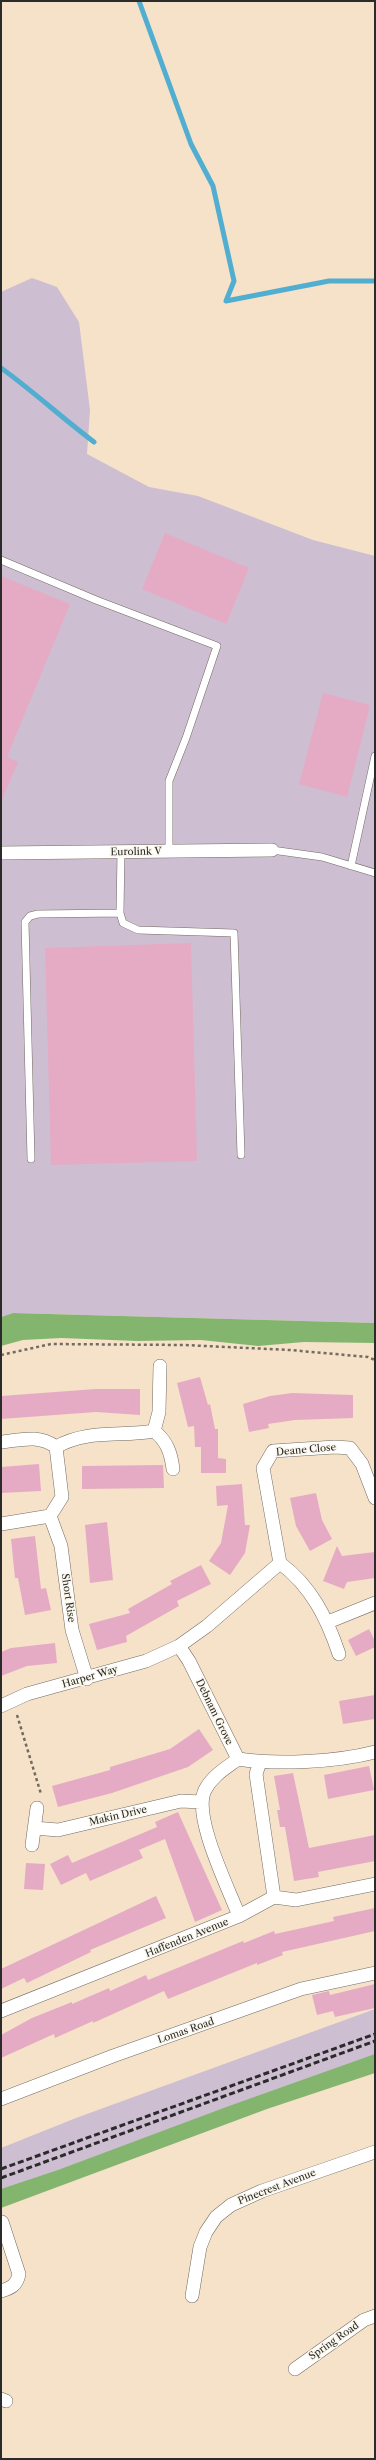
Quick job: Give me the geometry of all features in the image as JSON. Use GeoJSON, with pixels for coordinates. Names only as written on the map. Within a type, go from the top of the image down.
{"type":"FeatureCollection","features":[{"type":"Feature","properties":{"kind":"street","name":"Eurolink V"},"geometry":{"type":"LineString","coordinates":[[1,853],[272,850]]}},
{"type":"Feature","properties":{"kind":"street"},"geometry":{"type":"LineString","coordinates":[[154,1431],[159,1412],[160,1366]]}},
{"type":"Feature","properties":{"kind":"street"},"geometry":{"type":"LineString","coordinates":[[56,1447],[82,1436],[133,1434],[154,1431],[162,1437],[172,1454],[173,1469]]}},
{"type":"Feature","properties":{"kind":"street"},"geometry":{"type":"LineString","coordinates":[[1,1442],[36,1438],[47,1441],[56,1447],[62,1497],[50,1516],[1,1524]]}},
{"type":"Feature","properties":{"kind":"street","name":"Deane Close"},"geometry":{"type":"LineString","coordinates":[[280,1563],[263,1468],[273,1451],[335,1447],[350,1448],[362,1464],[375,1498]]}},
{"type":"Feature","properties":{"kind":"street","name":"Short Rise"},"geometry":{"type":"LineString","coordinates":[[50,1516],[60,1546],[72,1630],[87,1679]]}},
{"type":"Feature","properties":{"kind":"street"},"geometry":{"type":"LineString","coordinates":[[179,1646],[207,1626],[280,1563],[293,1572],[317,1601],[328,1622],[339,1654]]}},
{"type":"Feature","properties":{"kind":"street"},"geometry":{"type":"LineString","coordinates":[[328,1622],[375,1603]]}},
{"type":"Feature","properties":{"kind":"street","name":"Harper Way"},"geometry":{"type":"LineString","coordinates":[[7,1703],[27,1694],[87,1679],[146,1661],[179,1646]]}},
{"type":"Feature","properties":{"kind":"street","name":"Debnam Grove"},"geometry":{"type":"LineString","coordinates":[[179,1646],[189,1661],[238,1759]]}},
{"type":"Feature","properties":{"kind":"street"},"geometry":{"type":"LineString","coordinates":[[239,1916],[204,1827],[201,1802],[205,1790],[214,1778],[238,1759],[260,1762],[305,1761],[375,1752]]}},
{"type":"Feature","properties":{"kind":"street"},"geometry":{"type":"LineString","coordinates":[[260,1762],[256,1774],[274,1897],[296,1900],[375,1884]]}},
{"type":"Feature","properties":{"kind":"street","name":"Makin Drive"},"geometry":{"type":"LineString","coordinates":[[34,1828],[58,1830],[181,1801],[201,1802]]}},
{"type":"Feature","properties":{"kind":"street"},"geometry":{"type":"LineString","coordinates":[[32,1845],[37,1808]]}},
{"type":"Feature","properties":{"kind":"street","name":"Haffenden Avenue"},"geometry":{"type":"LineString","coordinates":[[1,2011],[239,1916],[274,1897]]}},
{"type":"Feature","properties":{"kind":"street","name":"Lomas Road"},"geometry":{"type":"LineString","coordinates":[[1,2099],[113,2056],[301,1990],[375,1973]]}},
{"type":"Feature","properties":{"kind":"street","name":"Pinecrest Avenue"},"geometry":{"type":"LineString","coordinates":[[192,2296],[200,2248],[206,2232],[216,2217],[231,2205],[262,2191],[375,2152]]}},
{"type":"Feature","properties":{"kind":"street"},"geometry":{"type":"LineString","coordinates":[[1,2291],[12,2287],[18,2281],[19,2274],[2,2222]]}},
{"type":"Feature","properties":{"kind":"street","name":"Spring Road"},"geometry":{"type":"LineString","coordinates":[[295,2369],[364,2320],[375,2316]]}},
{"type":"Feature","properties":{"kind":"lane"},"geometry":{"type":"LineString","coordinates":[[1,560],[96,600],[217,646],[186,738],[169,780],[169,851]]}},
{"type":"Feature","properties":{"kind":"lane"},"geometry":{"type":"LineString","coordinates":[[352,866],[375,756]]}},
{"type":"Feature","properties":{"kind":"lane"},"geometry":{"type":"LineString","coordinates":[[272,850],[322,857],[375,873]]}},
{"type":"Feature","properties":{"kind":"lane"},"geometry":{"type":"LineString","coordinates":[[121,852],[120,912],[122,923],[138,930],[234,932],[241,1155]]}},
{"type":"Feature","properties":{"kind":"lane"},"geometry":{"type":"LineString","coordinates":[[31,1159],[25,922],[30,916],[38,914],[120,912]]}},
{"type":"Feature","properties":{"kind":"path"},"geometry":{"type":"LineString","coordinates":[[1,1355],[51,1344],[184,1345],[290,1350],[368,1357],[375,1360]]}},
{"type":"Feature","properties":{"kind":"path"},"geometry":{"type":"LineString","coordinates":[[7,1703],[42,1799],[37,1808]]}},
{"type":"Feature","properties":{"kind":"shaded area"},"geometry":{"type":"Polygon","coordinates":[[[32,278],[57,287],[79,322],[90,410],[87,454],[149,487],[198,496],[313,540],[375,556],[375,1323],[13,1313],[1,1317],[1,292],[32,278]]]}},
{"type":"Feature","properties":{"kind":"shaded area"},"geometry":{"type":"Polygon","coordinates":[[[375,2009],[375,2064],[1,2203],[1,2148],[76,2118],[375,2009]]]}},
{"type":"Feature","properties":{"kind":"green space"},"geometry":{"type":"Polygon","coordinates":[[[13,1313],[375,1323],[375,1343],[304,1342],[258,1346],[201,1340],[137,1341],[61,1338],[23,1340],[1,1346],[1,1317],[13,1313]]]}},
{"type":"Feature","properties":{"kind":"green space"},"geometry":{"type":"Polygon","coordinates":[[[375,2054],[375,2073],[267,2109],[1,2208],[1,2189],[58,2170],[229,2106],[375,2054]]]}},
{"type":"Feature","properties":{"kind":"building"},"geometry":{"type":"Polygon","coordinates":[[[165,533],[249,568],[226,624],[142,589],[165,533]]]}},
{"type":"Feature","properties":{"kind":"building"},"geometry":{"type":"Polygon","coordinates":[[[1,576],[70,604],[7,757],[18,762],[1,802],[1,576]]]}},
{"type":"Feature","properties":{"kind":"building"},"geometry":{"type":"Polygon","coordinates":[[[323,693],[370,705],[347,797],[299,784],[323,693]]]}},
{"type":"Feature","properties":{"kind":"building"},"geometry":{"type":"Polygon","coordinates":[[[191,943],[197,1161],[51,1165],[45,948],[191,943]]]}},
{"type":"Feature","properties":{"kind":"building"},"geometry":{"type":"Polygon","coordinates":[[[200,1377],[208,1405],[210,1404],[215,1429],[218,1429],[218,1458],[226,1459],[226,1473],[201,1473],[201,1447],[195,1447],[194,1426],[188,1427],[177,1383],[200,1377]]]}},
{"type":"Feature","properties":{"kind":"building"},"geometry":{"type":"Polygon","coordinates":[[[96,1389],[140,1389],[140,1415],[96,1412],[1,1419],[1,1396],[96,1389]]]}},
{"type":"Feature","properties":{"kind":"building"},"geometry":{"type":"Polygon","coordinates":[[[292,1393],[353,1395],[353,1418],[295,1420],[268,1424],[269,1428],[249,1432],[243,1404],[270,1396],[292,1393]]]}},
{"type":"Feature","properties":{"kind":"building"},"geometry":{"type":"Polygon","coordinates":[[[39,1464],[41,1491],[1,1493],[1,1467],[39,1464]]]}},
{"type":"Feature","properties":{"kind":"building"},"geometry":{"type":"Polygon","coordinates":[[[163,1465],[164,1488],[82,1489],[82,1466],[163,1465]]]}},
{"type":"Feature","properties":{"kind":"building"},"geometry":{"type":"Polygon","coordinates":[[[242,1484],[245,1525],[250,1525],[245,1553],[230,1575],[209,1561],[221,1543],[228,1505],[217,1506],[216,1486],[242,1484]]]}},
{"type":"Feature","properties":{"kind":"building"},"geometry":{"type":"Polygon","coordinates":[[[316,1493],[322,1520],[332,1539],[310,1551],[296,1526],[290,1498],[316,1493]]]}},
{"type":"Feature","properties":{"kind":"building"},"geometry":{"type":"Polygon","coordinates":[[[107,1522],[113,1580],[90,1583],[85,1525],[107,1522]]]}},
{"type":"Feature","properties":{"kind":"building"},"geometry":{"type":"Polygon","coordinates":[[[35,1536],[41,1589],[46,1588],[51,1610],[25,1615],[18,1578],[15,1578],[11,1539],[35,1536]]]}},
{"type":"Feature","properties":{"kind":"building"},"geometry":{"type":"Polygon","coordinates":[[[337,1546],[342,1556],[375,1552],[375,1578],[347,1582],[344,1589],[323,1581],[337,1546]]]}},
{"type":"Feature","properties":{"kind":"building"},"geometry":{"type":"Polygon","coordinates":[[[201,1565],[211,1584],[177,1601],[179,1606],[126,1636],[127,1642],[97,1650],[89,1624],[130,1613],[128,1609],[172,1584],[170,1581],[201,1565]]]}},
{"type":"Feature","properties":{"kind":"building"},"geometry":{"type":"Polygon","coordinates":[[[369,1629],[375,1641],[375,1647],[356,1656],[348,1640],[369,1629]]]}},
{"type":"Feature","properties":{"kind":"building"},"geometry":{"type":"Polygon","coordinates":[[[55,1643],[57,1663],[27,1666],[1,1676],[1,1652],[11,1648],[55,1643]]]}},
{"type":"Feature","properties":{"kind":"building"},"geometry":{"type":"Polygon","coordinates":[[[375,1695],[375,1719],[343,1724],[339,1701],[375,1695]]]}},
{"type":"Feature","properties":{"kind":"building"},"geometry":{"type":"Polygon","coordinates":[[[199,1729],[213,1750],[188,1767],[112,1793],[58,1807],[52,1786],[110,1770],[110,1767],[170,1749],[199,1729]]]}},
{"type":"Feature","properties":{"kind":"building"},"geometry":{"type":"Polygon","coordinates":[[[369,1766],[374,1790],[328,1799],[324,1775],[369,1766]]]}},
{"type":"Feature","properties":{"kind":"building"},"geometry":{"type":"Polygon","coordinates":[[[293,1773],[309,1848],[375,1835],[375,1861],[318,1872],[319,1877],[294,1881],[285,1827],[280,1827],[277,1810],[280,1810],[274,1776],[293,1773]]]}},
{"type":"Feature","properties":{"kind":"building"},"geometry":{"type":"Polygon","coordinates":[[[178,1812],[222,1910],[195,1922],[165,1839],[139,1850],[143,1858],[90,1881],[86,1873],[61,1885],[50,1864],[68,1855],[72,1863],[157,1827],[155,1822],[178,1812]]]}},
{"type":"Feature","properties":{"kind":"building"},"geometry":{"type":"Polygon","coordinates":[[[26,1863],[45,1864],[43,1890],[24,1889],[26,1863]]]}},
{"type":"Feature","properties":{"kind":"building"},"geometry":{"type":"Polygon","coordinates":[[[156,1896],[166,1918],[90,1950],[91,1952],[27,1983],[24,1978],[1,1989],[1,1969],[156,1896]]]}},
{"type":"Feature","properties":{"kind":"building"},"geometry":{"type":"Polygon","coordinates":[[[375,1908],[375,1931],[282,1952],[283,1955],[257,1965],[257,1963],[168,1999],[164,1991],[93,2023],[93,2021],[55,2038],[54,2034],[1,2058],[1,2035],[32,2018],[72,2002],[72,2004],[109,1988],[110,1991],[146,1975],[148,1980],[243,1941],[244,1943],[274,1931],[275,1934],[334,1921],[333,1917],[375,1908]]]}},
{"type":"Feature","properties":{"kind":"building"},"geometry":{"type":"Polygon","coordinates":[[[375,1984],[375,2008],[335,2017],[333,2011],[317,2015],[312,1995],[329,1991],[330,1995],[375,1984]]]}},
{"type":"Feature","properties":{"kind":"waterway"},"geometry":{"type":"LineString","coordinates":[[139,1],[191,144],[213,186],[234,281],[226,301],[329,281],[375,281]]}},
{"type":"Feature","properties":{"kind":"waterway"},"geometry":{"type":"LineString","coordinates":[[1,368],[94,442]]}},
{"type":"Feature","properties":{"kind":"railway"},"geometry":{"type":"LineString","coordinates":[[1,2169],[375,2034]]}},
{"type":"Feature","properties":{"kind":"railway"},"geometry":{"type":"LineString","coordinates":[[1,2178],[375,2041]]}}]}
